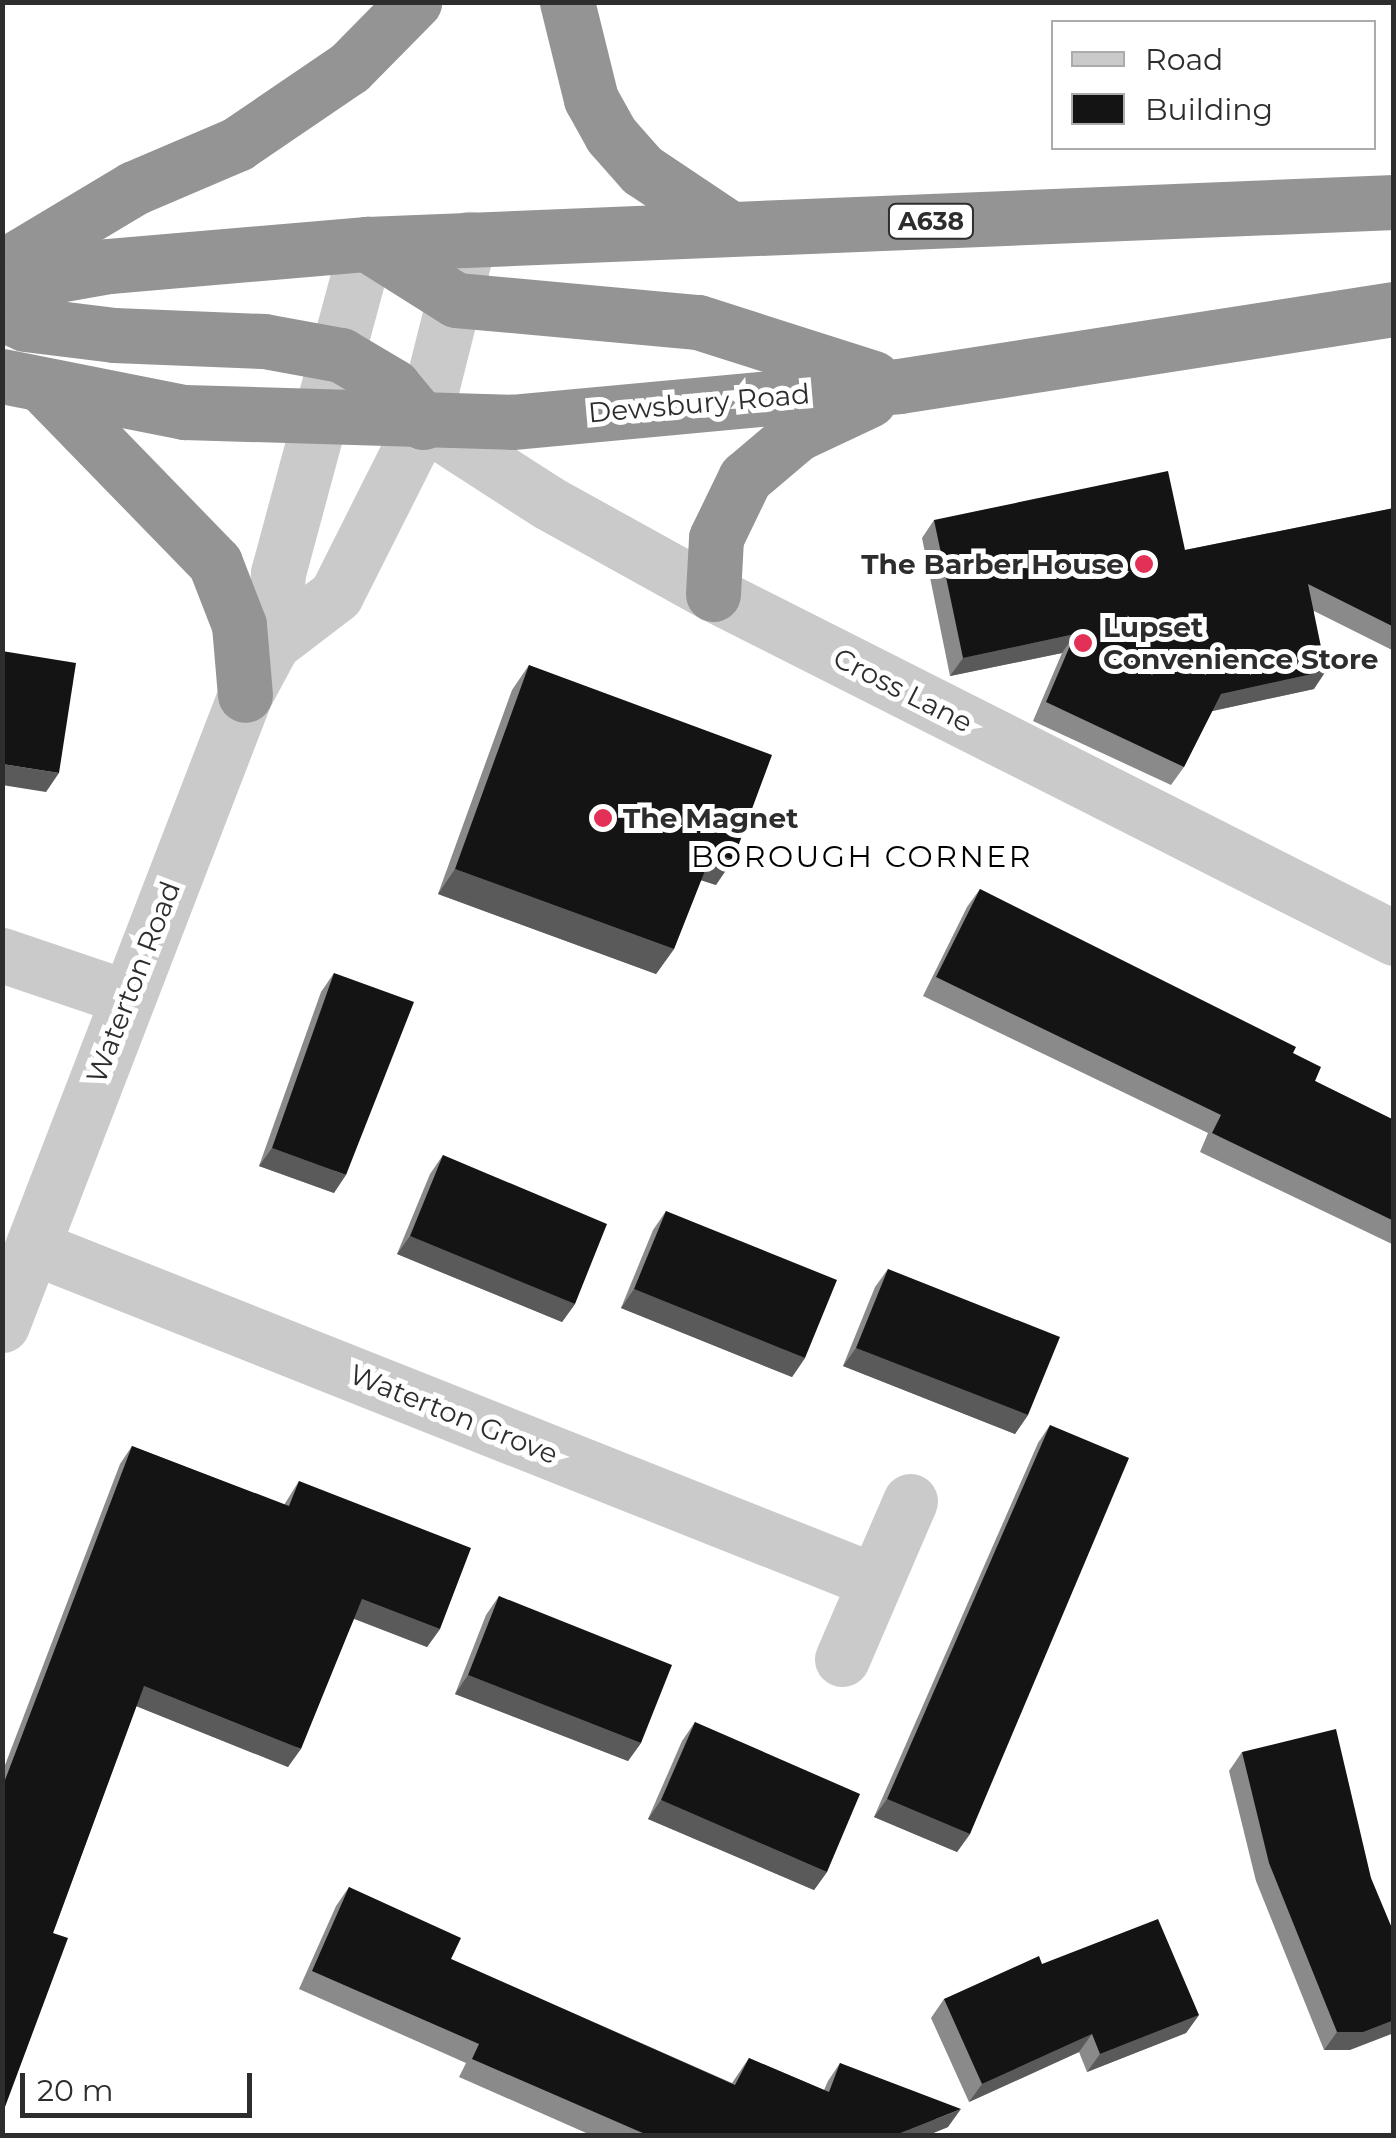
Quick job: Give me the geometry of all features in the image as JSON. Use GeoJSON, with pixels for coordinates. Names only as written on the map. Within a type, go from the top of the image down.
{"type":"FeatureCollection","features":[{"type":"Feature","properties":{"kind":"highway"},"geometry":{"type":"LineString","coordinates":[[2,267],[134,188],[237,144],[349,68],[414,2]]}},
{"type":"Feature","properties":{"kind":"highway"},"geometry":{"type":"LineString","coordinates":[[567,2],[590,99],[612,135],[642,170],[726,226]]}},
{"type":"Feature","properties":{"kind":"highway","name":"A638"},"geometry":{"type":"LineString","coordinates":[[2,285],[109,266],[367,244],[726,226],[1394,202]]}},
{"type":"Feature","properties":{"kind":"highway"},"geometry":{"type":"LineString","coordinates":[[367,244],[456,300],[698,322],[899,386]]}},
{"type":"Feature","properties":{"kind":"highway","name":"Dewsbury Road"},"geometry":{"type":"LineString","coordinates":[[22,381],[184,412],[322,420],[512,422],[899,386],[1394,309]]}},
{"type":"Feature","properties":{"kind":"highway"},"geometry":{"type":"LineString","coordinates":[[2,314],[25,324],[114,335],[264,340],[340,355],[393,386],[423,422]]}},
{"type":"Feature","properties":{"kind":"highway"},"geometry":{"type":"LineString","coordinates":[[22,381],[215,563],[239,625],[245,696]]}},
{"type":"Feature","properties":{"kind":"highway"},"geometry":{"type":"LineString","coordinates":[[713,594],[716,538],[745,478],[797,434],[899,386]]}},
{"type":"Feature","properties":{"kind":"street","name":"Waterton Road"},"geometry":{"type":"LineString","coordinates":[[272,644],[336,595],[423,422],[469,239]]}},
{"type":"Feature","properties":{"kind":"street","name":"Waterton Road"},"geometry":{"type":"LineString","coordinates":[[2,1325],[245,696],[272,644],[278,573],[367,244]]}},
{"type":"Feature","properties":{"kind":"street","name":"Cross Lane"},"geometry":{"type":"LineString","coordinates":[[423,422],[713,594],[1394,938]]}},
{"type":"Feature","properties":{"kind":"street"},"geometry":{"type":"LineString","coordinates":[[2,955],[126,997]]}},
{"type":"Feature","properties":{"kind":"street","name":"Waterton Grove"},"geometry":{"type":"LineString","coordinates":[[33,1247],[876,1581]]}},
{"type":"Feature","properties":{"kind":"street"},"geometry":{"type":"LineString","coordinates":[[842,1659],[910,1502]]}},
{"type":"Feature","properties":{"kind":"building"},"geometry":{"type":"Polygon","coordinates":[[[1168,471],[1185,550],[1394,508],[1394,627],[1308,584],[1326,671],[1221,694],[1184,767],[1046,702],[1075,634],[963,658],[934,520],[1168,471]]]}},
{"type":"Feature","properties":{"kind":"building"},"geometry":{"type":"Polygon","coordinates":[[[2,651],[76,663],[59,773],[2,764],[2,651]]]}},
{"type":"Feature","properties":{"kind":"building","name":"The Magnet"},"geometry":{"type":"Polygon","coordinates":[[[529,665],[772,755],[733,860],[712,853],[674,949],[455,869],[529,665]]]}},
{"type":"Feature","properties":{"kind":"building"},"geometry":{"type":"Polygon","coordinates":[[[980,889],[1296,1047],[1293,1053],[1321,1067],[1315,1081],[1394,1120],[1394,1221],[1212,1133],[1221,1115],[936,977],[980,889]]]}},
{"type":"Feature","properties":{"kind":"building"},"geometry":{"type":"Polygon","coordinates":[[[334,973],[414,1002],[346,1175],[272,1148],[334,973]]]}},
{"type":"Feature","properties":{"kind":"building"},"geometry":{"type":"Polygon","coordinates":[[[443,1155],[607,1224],[575,1304],[410,1236],[443,1155]]]}},
{"type":"Feature","properties":{"kind":"building"},"geometry":{"type":"Polygon","coordinates":[[[666,1211],[837,1280],[805,1358],[634,1289],[666,1211]]]}},
{"type":"Feature","properties":{"kind":"building"},"geometry":{"type":"Polygon","coordinates":[[[888,1269],[1060,1337],[1028,1415],[856,1348],[888,1269]]]}},
{"type":"Feature","properties":{"kind":"building"},"geometry":{"type":"Polygon","coordinates":[[[1050,1425],[1129,1458],[970,1834],[887,1799],[1050,1425]]]}},
{"type":"Feature","properties":{"kind":"building"},"geometry":{"type":"Polygon","coordinates":[[[132,1446],[289,1506],[299,1481],[471,1548],[440,1629],[362,1599],[301,1749],[144,1686],[53,1933],[68,1938],[2,2115],[2,1788],[132,1446]]]}},
{"type":"Feature","properties":{"kind":"building"},"geometry":{"type":"Polygon","coordinates":[[[499,1596],[672,1665],[641,1743],[468,1675],[499,1596]]]}},
{"type":"Feature","properties":{"kind":"building"},"geometry":{"type":"Polygon","coordinates":[[[695,1722],[860,1794],[827,1872],[661,1800],[695,1722]]]}},
{"type":"Feature","properties":{"kind":"building"},"geometry":{"type":"Polygon","coordinates":[[[1336,1729],[1371,1878],[1394,1933],[1394,2020],[1363,2032],[1337,2032],[1269,1863],[1242,1752],[1336,1729]]]}},
{"type":"Feature","properties":{"kind":"building"},"geometry":{"type":"Polygon","coordinates":[[[349,1887],[461,1938],[451,1959],[735,2085],[749,2058],[829,2092],[840,2063],[961,2109],[893,2136],[645,2136],[472,2059],[479,2044],[312,1971],[349,1887]]]}},
{"type":"Feature","properties":{"kind":"building"},"geometry":{"type":"Polygon","coordinates":[[[1158,1919],[1199,2015],[1100,2054],[1092,2034],[982,2084],[944,1999],[1039,1956],[1042,1964],[1158,1919]]]}},
{"type":"Feature","properties":{"kind":"place","name":"The Barber House"},"geometry":{"type":"Point","coordinates":[1144,564]}},
{"type":"Feature","properties":{"kind":"place","name":"Lupset Convenience Store"},"geometry":{"type":"Point","coordinates":[1083,643]}},
{"type":"Feature","properties":{"kind":"place","name":"The Magnet"},"geometry":{"type":"Point","coordinates":[603,818]}},
{"type":"Feature","properties":{"kind":"district","name":"BOROUGH CORNER"},"geometry":{"type":"Point","coordinates":[862,857]}}]}
